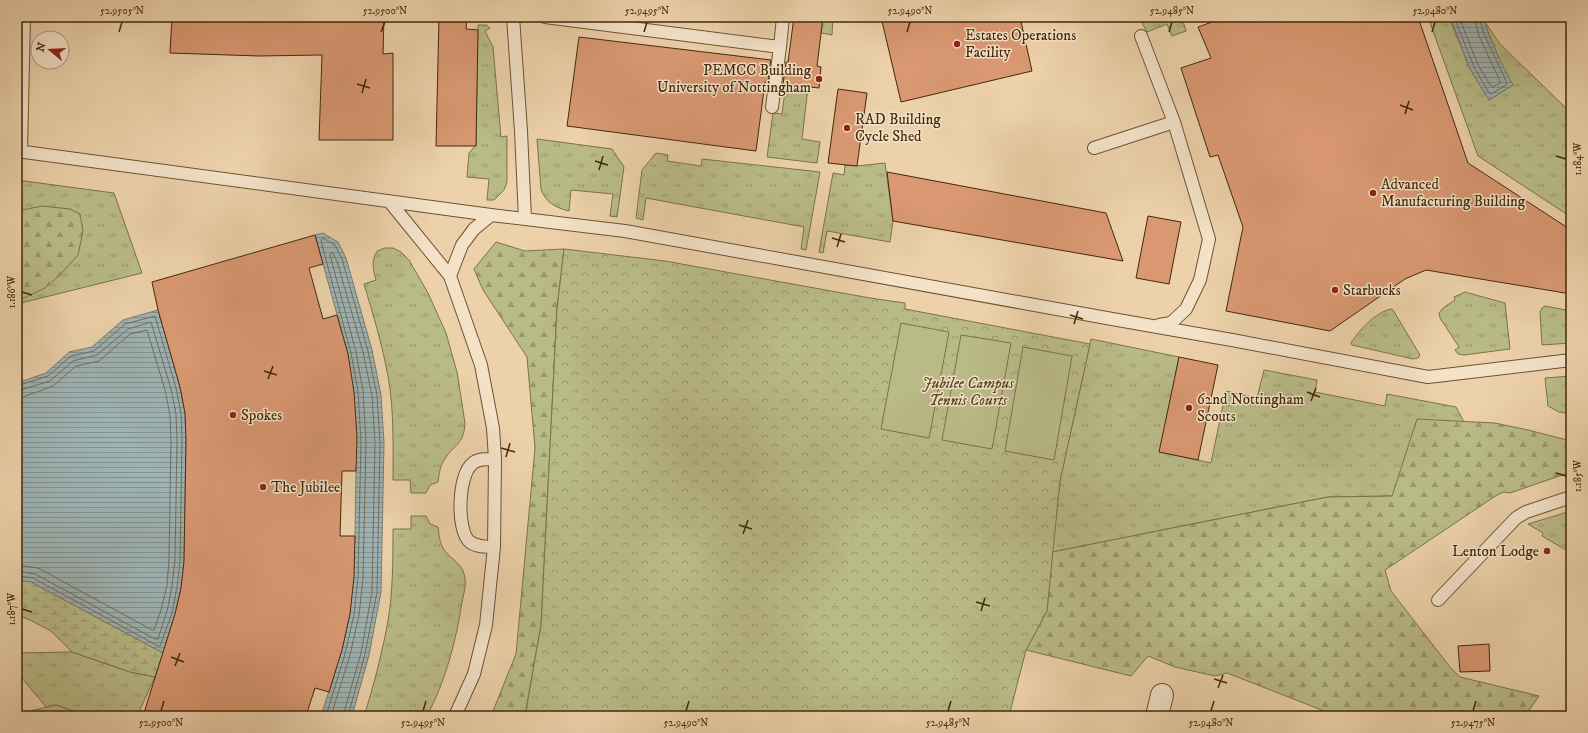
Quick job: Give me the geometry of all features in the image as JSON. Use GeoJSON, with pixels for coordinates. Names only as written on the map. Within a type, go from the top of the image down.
{"type":"FeatureCollection","features":[{"type":"Feature","properties":{"kind":"street"},"geometry":{"type":"LineString","coordinates":[[1157,716],[1162,695]]}},
{"type":"Feature","properties":{"kind":"lane"},"geometry":{"type":"LineString","coordinates":[[24,17],[19,151],[491,216],[624,230],[1428,377],[1571,360]]}},
{"type":"Feature","properties":{"kind":"lane"},"geometry":{"type":"LineString","coordinates":[[521,17],[513,17],[521,131],[525,219]]}},
{"type":"Feature","properties":{"kind":"lane"},"geometry":{"type":"LineString","coordinates":[[545,17],[780,47]]}},
{"type":"Feature","properties":{"kind":"lane"},"geometry":{"type":"LineString","coordinates":[[772,107],[783,17]]}},
{"type":"Feature","properties":{"kind":"lane"},"geometry":{"type":"LineString","coordinates":[[1141,36],[1174,122],[1209,239],[1200,280],[1186,309],[1171,323],[1151,326]]}},
{"type":"Feature","properties":{"kind":"lane"},"geometry":{"type":"LineString","coordinates":[[1094,148],[1174,122]]}},
{"type":"Feature","properties":{"kind":"lane"},"geometry":{"type":"LineString","coordinates":[[389,201],[450,276],[481,365],[493,428],[495,459],[494,548],[486,625],[474,674],[455,716]]}},
{"type":"Feature","properties":{"kind":"lane"},"geometry":{"type":"LineString","coordinates":[[450,276],[462,245],[474,229],[491,216]]}},
{"type":"Feature","properties":{"kind":"lane"},"geometry":{"type":"LineString","coordinates":[[494,548],[479,546],[470,542],[464,534],[461,522],[461,487],[465,472],[472,464],[480,459],[495,459]]}},
{"type":"Feature","properties":{"kind":"lane"},"geometry":{"type":"LineString","coordinates":[[1438,600],[1516,518],[1526,512],[1571,497]]}},
{"type":"Feature","properties":{"kind":"green space"},"geometry":{"type":"Polygon","coordinates":[[[823,17],[833,17],[832,35],[821,33],[823,17]]]}},
{"type":"Feature","properties":{"kind":"green space"},"geometry":{"type":"Polygon","coordinates":[[[1139,17],[1185,17],[1182,18],[1186,31],[1172,36],[1167,24],[1147,32],[1139,17]]]}},
{"type":"Feature","properties":{"kind":"green space"},"geometry":{"type":"Polygon","coordinates":[[[1428,17],[1449,17],[1470,69],[1489,100],[1513,85],[1501,64],[1483,19],[1500,44],[1571,113],[1571,217],[1478,156],[1428,17]]]}},
{"type":"Feature","properties":{"kind":"green space"},"geometry":{"type":"Polygon","coordinates":[[[478,25],[487,25],[490,28],[485,31],[493,47],[501,137],[507,136],[507,182],[504,190],[494,200],[487,200],[489,179],[467,177],[469,153],[476,145],[478,25]]]}},
{"type":"Feature","properties":{"kind":"green space"},"geometry":{"type":"Polygon","coordinates":[[[788,68],[808,87],[802,139],[820,142],[817,163],[767,157],[773,113],[782,114],[788,68]]]}},
{"type":"Feature","properties":{"kind":"green space"},"geometry":{"type":"Polygon","coordinates":[[[537,139],[612,149],[624,167],[617,217],[610,216],[613,194],[571,190],[569,211],[555,206],[548,201],[541,189],[537,139]]]}},
{"type":"Feature","properties":{"kind":"green space"},"geometry":{"type":"Polygon","coordinates":[[[656,153],[668,155],[667,161],[701,166],[702,159],[820,172],[806,250],[801,249],[804,227],[646,198],[643,220],[636,218],[642,170],[656,153]]]}},
{"type":"Feature","properties":{"kind":"green space"},"geometry":{"type":"Polygon","coordinates":[[[885,163],[893,221],[890,242],[827,231],[823,253],[819,252],[833,173],[844,175],[845,165],[857,166],[885,163]]]}},
{"type":"Feature","properties":{"kind":"green space"},"geometry":{"type":"Polygon","coordinates":[[[17,180],[114,193],[142,273],[17,304],[17,180]]]}},
{"type":"Feature","properties":{"kind":"green space"},"geometry":{"type":"Polygon","coordinates":[[[42,206],[70,209],[80,214],[83,231],[78,255],[61,274],[45,288],[24,298],[17,295],[17,211],[42,206]]]}},
{"type":"Feature","properties":{"kind":"green space"},"geometry":{"type":"Polygon","coordinates":[[[496,242],[525,251],[564,249],[557,309],[541,625],[525,716],[491,716],[516,654],[535,448],[527,357],[483,290],[474,269],[496,242]]]}},
{"type":"Feature","properties":{"kind":"green space"},"geometry":{"type":"Polygon","coordinates":[[[385,248],[393,248],[401,252],[409,260],[428,293],[446,333],[457,372],[465,423],[463,436],[443,463],[438,482],[430,485],[426,493],[411,493],[410,480],[393,480],[393,427],[390,389],[386,364],[364,284],[376,280],[373,269],[374,258],[377,251],[385,248]]]}},
{"type":"Feature","properties":{"kind":"green space","name":"Jubilee Campus Tennis Courts"},"geometry":{"type":"Polygon","coordinates":[[[564,249],[665,261],[905,303],[905,309],[1090,344],[1060,481],[1047,611],[1026,650],[1009,716],[525,716],[541,625],[557,309],[564,249]]]}},
{"type":"Feature","properties":{"kind":"green space"},"geometry":{"type":"Polygon","coordinates":[[[1465,292],[1505,303],[1510,349],[1464,355],[1458,354],[1455,350],[1459,347],[1440,318],[1439,313],[1443,308],[1455,300],[1454,297],[1465,292]]]}},
{"type":"Feature","properties":{"kind":"green space"},"geometry":{"type":"Polygon","coordinates":[[[1545,306],[1571,311],[1571,343],[1542,345],[1540,312],[1545,306]]]}},
{"type":"Feature","properties":{"kind":"green space"},"geometry":{"type":"Polygon","coordinates":[[[1391,309],[1420,355],[1418,358],[1413,359],[1352,345],[1351,343],[1354,338],[1368,322],[1385,311],[1391,309]]]}},
{"type":"Feature","properties":{"kind":"green space"},"geometry":{"type":"Polygon","coordinates":[[[901,323],[949,332],[929,438],[881,429],[901,323]]]}},
{"type":"Feature","properties":{"kind":"green space","name":"Jubilee Campus Tennis Courts"},"geometry":{"type":"Polygon","coordinates":[[[961,335],[1011,343],[992,449],[942,440],[961,335]]]}},
{"type":"Feature","properties":{"kind":"green space"},"geometry":{"type":"Polygon","coordinates":[[[1091,339],[1179,357],[1160,452],[1211,463],[1226,391],[1257,398],[1264,370],[1317,380],[1315,392],[1385,406],[1387,394],[1456,407],[1464,422],[1417,420],[1393,496],[1328,497],[1052,552],[1060,481],[1091,339]]]}},
{"type":"Feature","properties":{"kind":"green space"},"geometry":{"type":"Polygon","coordinates":[[[1023,347],[1072,356],[1054,460],[1005,451],[1023,347]]]}},
{"type":"Feature","properties":{"kind":"green space"},"geometry":{"type":"Polygon","coordinates":[[[1571,376],[1571,414],[1559,412],[1548,406],[1545,378],[1571,376]]]}},
{"type":"Feature","properties":{"kind":"green space"},"geometry":{"type":"Polygon","coordinates":[[[1417,419],[1495,423],[1571,441],[1571,472],[1510,493],[1504,492],[1497,495],[1385,570],[1391,591],[1450,667],[1460,677],[1539,696],[1525,716],[1337,716],[1227,673],[1215,676],[1175,667],[1148,656],[1131,676],[1026,650],[1047,611],[1052,552],[1328,497],[1392,496],[1417,419]]]}},
{"type":"Feature","properties":{"kind":"green space"},"geometry":{"type":"Polygon","coordinates":[[[1571,511],[1571,553],[1542,536],[1543,533],[1528,524],[1571,511]]]}},
{"type":"Feature","properties":{"kind":"green space"},"geometry":{"type":"Polygon","coordinates":[[[411,516],[426,516],[430,524],[438,527],[443,549],[459,564],[463,570],[465,577],[465,588],[457,631],[445,674],[427,716],[364,716],[378,669],[390,610],[393,563],[393,529],[411,529],[411,516]]]}},
{"type":"Feature","properties":{"kind":"green space"},"geometry":{"type":"Polygon","coordinates":[[[17,580],[31,582],[163,653],[155,677],[130,672],[72,652],[51,631],[17,615],[17,580]]]}},
{"type":"Feature","properties":{"kind":"green space"},"geometry":{"type":"Polygon","coordinates":[[[72,652],[130,672],[155,677],[137,716],[83,716],[79,713],[56,705],[46,707],[17,672],[17,653],[72,652]]]}},
{"type":"Feature","properties":{"kind":"green space"},"geometry":{"type":"Polygon","coordinates":[[[56,705],[79,713],[83,716],[17,716],[17,714],[56,705]]]}},
{"type":"Feature","properties":{"kind":"water"},"geometry":{"type":"Polygon","coordinates":[[[1450,17],[1483,17],[1496,52],[1513,85],[1489,100],[1470,69],[1450,17]]]}},
{"type":"Feature","properties":{"kind":"water"},"geometry":{"type":"Polygon","coordinates":[[[323,233],[338,242],[346,258],[372,350],[381,395],[384,443],[381,592],[369,655],[352,716],[321,716],[341,653],[350,614],[355,536],[356,471],[348,354],[315,235],[323,233]]]}},
{"type":"Feature","properties":{"kind":"water"},"geometry":{"type":"Polygon","coordinates":[[[158,310],[180,387],[185,413],[186,440],[184,561],[181,588],[163,653],[31,582],[17,580],[17,383],[46,373],[69,352],[92,347],[123,320],[158,310]]]}},
{"type":"Feature","properties":{"kind":"building"},"geometry":{"type":"Polygon","coordinates":[[[172,17],[384,17],[383,54],[393,53],[393,140],[319,140],[322,55],[259,56],[170,53],[172,17]]]}},
{"type":"Feature","properties":{"kind":"building"},"geometry":{"type":"Polygon","coordinates":[[[439,17],[467,17],[466,29],[478,30],[476,146],[436,146],[439,17]]]}},
{"type":"Feature","properties":{"kind":"building"},"geometry":{"type":"Polygon","coordinates":[[[794,17],[823,17],[817,66],[821,67],[819,88],[783,84],[786,62],[788,62],[794,17]]]}},
{"type":"Feature","properties":{"kind":"building","name":"Estates Operations Facility"},"geometry":{"type":"Polygon","coordinates":[[[881,17],[1020,17],[1032,71],[901,102],[881,17]]]}},
{"type":"Feature","properties":{"kind":"building","name":"Advanced Manufacturing Building"},"geometry":{"type":"Polygon","coordinates":[[[1226,17],[1418,17],[1468,163],[1571,230],[1571,294],[1426,270],[1405,279],[1330,331],[1226,311],[1243,227],[1218,155],[1210,157],[1181,68],[1211,58],[1198,27],[1226,17]]]}},
{"type":"Feature","properties":{"kind":"building"},"geometry":{"type":"Polygon","coordinates":[[[579,37],[771,60],[768,82],[765,82],[756,151],[567,126],[579,37]]]}},
{"type":"Feature","properties":{"kind":"building","name":"RAD Building Cycle Shed"},"geometry":{"type":"Polygon","coordinates":[[[838,89],[867,93],[857,166],[828,163],[838,89]]]}},
{"type":"Feature","properties":{"kind":"building"},"geometry":{"type":"Polygon","coordinates":[[[887,172],[1106,213],[1123,261],[893,221],[887,172]]]}},
{"type":"Feature","properties":{"kind":"building"},"geometry":{"type":"Polygon","coordinates":[[[1148,216],[1181,222],[1169,284],[1136,278],[1148,216]]]}},
{"type":"Feature","properties":{"kind":"building","name":"The Jubilee"},"geometry":{"type":"Polygon","coordinates":[[[315,235],[323,264],[309,268],[323,319],[337,315],[348,354],[354,392],[357,437],[356,471],[342,471],[340,536],[355,536],[354,577],[350,614],[342,650],[329,692],[315,688],[306,716],[143,716],[175,614],[181,588],[184,561],[185,413],[180,387],[158,310],[152,282],[315,235]]]}},
{"type":"Feature","properties":{"kind":"building","name":"62nd Nottingham Scouts"},"geometry":{"type":"Polygon","coordinates":[[[1179,357],[1218,365],[1198,460],[1159,452],[1179,357]]]}},
{"type":"Feature","properties":{"kind":"building"},"geometry":{"type":"Polygon","coordinates":[[[1489,644],[1490,671],[1460,672],[1458,646],[1489,644]]]}},
{"type":"Feature","properties":{"kind":"place","name":"Estates Operations Facility"},"geometry":{"type":"Point","coordinates":[957,44]}},
{"type":"Feature","properties":{"kind":"place","name":"PEMCC Building University of Nottingham"},"geometry":{"type":"Point","coordinates":[819,79]}},
{"type":"Feature","properties":{"kind":"place","name":"RAD Building Cycle Shed"},"geometry":{"type":"Point","coordinates":[847,128]}},
{"type":"Feature","properties":{"kind":"place","name":"Advanced Manufacturing Building"},"geometry":{"type":"Point","coordinates":[1373,193]}},
{"type":"Feature","properties":{"kind":"place","name":"Starbucks"},"geometry":{"type":"Point","coordinates":[1335,290]}},
{"type":"Feature","properties":{"kind":"place","name":"62nd Nottingham Scouts"},"geometry":{"type":"Point","coordinates":[1189,408]}},
{"type":"Feature","properties":{"kind":"place","name":"Spokes"},"geometry":{"type":"Point","coordinates":[233,415]}},
{"type":"Feature","properties":{"kind":"place","name":"The Jubilee"},"geometry":{"type":"Point","coordinates":[263,487]}},
{"type":"Feature","properties":{"kind":"place","name":"Lenton Lodge"},"geometry":{"type":"Point","coordinates":[1547,551]}}]}
